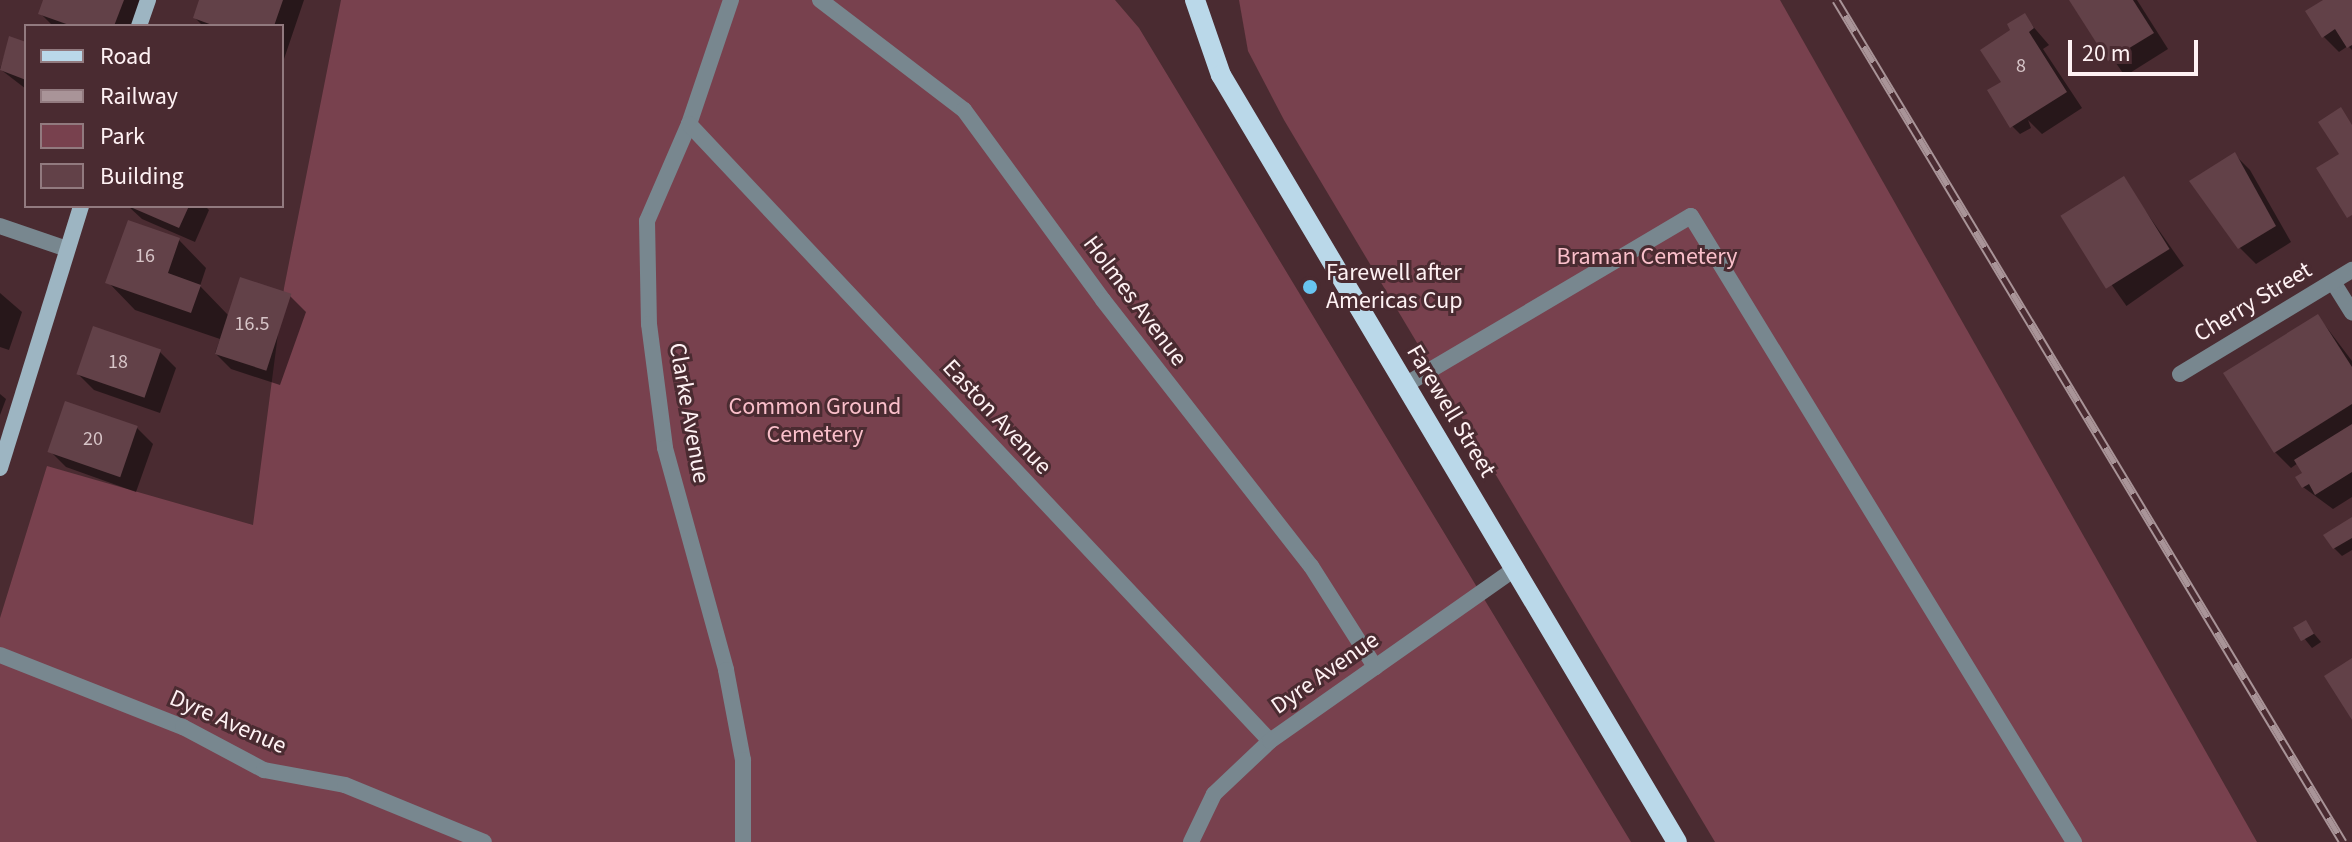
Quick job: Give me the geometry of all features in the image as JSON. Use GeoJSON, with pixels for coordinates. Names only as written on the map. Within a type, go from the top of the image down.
{"type":"FeatureCollection","features":[{"type":"Feature","properties":{"kind":"main road","name":"Farewell Street"},"geometry":{"type":"LineString","coordinates":[[1195,0],[1204,38],[1221,75],[1677,842]]}},
{"type":"Feature","properties":{"kind":"street"},"geometry":{"type":"LineString","coordinates":[[140,24],[148,0]]}},
{"type":"Feature","properties":{"kind":"street","name":"Clarke Avenue"},"geometry":{"type":"LineString","coordinates":[[731,0],[689,124],[647,221],[649,324],[665,448],[726,670],[743,760],[743,842]]}},
{"type":"Feature","properties":{"kind":"street","name":"Holmes Avenue"},"geometry":{"type":"LineString","coordinates":[[820,0],[964,110],[1103,300],[1311,566],[1375,667]]}},
{"type":"Feature","properties":{"kind":"street","name":"Easton Avenue"},"geometry":{"type":"LineString","coordinates":[[689,124],[1270,741]]}},
{"type":"Feature","properties":{"kind":"street"},"geometry":{"type":"LineString","coordinates":[[0,468],[80,208]]}},
{"type":"Feature","properties":{"kind":"street"},"geometry":{"type":"LineString","coordinates":[[1405,385],[1691,216],[2074,842]]}},
{"type":"Feature","properties":{"kind":"street"},"geometry":{"type":"LineString","coordinates":[[0,226],[67,249]]}},
{"type":"Feature","properties":{"kind":"street","name":"Cherry Street"},"geometry":{"type":"LineString","coordinates":[[2180,374],[2352,270]]}},
{"type":"Feature","properties":{"kind":"street"},"geometry":{"type":"LineString","coordinates":[[2333,282],[2352,312]]}},
{"type":"Feature","properties":{"kind":"street","name":"Dyre Avenue"},"geometry":{"type":"LineString","coordinates":[[1191,842],[1214,794],[1270,741],[1515,569]]}},
{"type":"Feature","properties":{"kind":"street","name":"Dyre Avenue"},"geometry":{"type":"LineString","coordinates":[[0,655],[183,727],[264,770],[345,785],[484,842]]}},
{"type":"Feature","properties":{"kind":"green space","name":"Common Ground Cemetery"},"geometry":{"type":"Polygon","coordinates":[[[341,0],[1115,0],[1139,28],[1631,842],[0,842],[0,618],[47,466],[253,525],[284,288],[341,0]]]}},
{"type":"Feature","properties":{"kind":"green space","name":"Braman Cemetery"},"geometry":{"type":"Polygon","coordinates":[[[1239,0],[1780,0],[2257,842],[1715,842],[1284,120],[1248,51],[1239,0]]]}},
{"type":"Feature","properties":{"kind":"building"},"geometry":{"type":"Polygon","coordinates":[[[43,0],[124,0],[115,24],[66,24],[38,14],[43,0]]]}},
{"type":"Feature","properties":{"kind":"building"},"geometry":{"type":"Polygon","coordinates":[[[199,0],[283,0],[275,24],[210,24],[193,18],[199,0]]]}},
{"type":"Feature","properties":{"kind":"building"},"geometry":{"type":"Polygon","coordinates":[[[2069,0],[2133,0],[2154,33],[2108,61],[2069,0]]]}},
{"type":"Feature","properties":{"kind":"building"},"geometry":{"type":"Polygon","coordinates":[[[2323,0],[2352,0],[2352,45],[2347,48],[2335,29],[2322,38],[2305,11],[2323,0]]]}},
{"type":"Feature","properties":{"kind":"building"},"geometry":{"type":"Polygon","coordinates":[[[2025,13],[2034,28],[2029,32],[2067,92],[2010,128],[1987,90],[2001,82],[1980,50],[2010,30],[2007,24],[2025,13]]]}},
{"type":"Feature","properties":{"kind":"building"},"geometry":{"type":"Polygon","coordinates":[[[9,36],[24,41],[24,79],[0,70],[9,36]]]}},
{"type":"Feature","properties":{"kind":"building"},"geometry":{"type":"Polygon","coordinates":[[[2341,107],[2352,125],[2352,215],[2347,218],[2316,168],[2339,154],[2318,122],[2341,107]]]}},
{"type":"Feature","properties":{"kind":"building"},"geometry":{"type":"Polygon","coordinates":[[[2235,152],[2276,226],[2238,249],[2189,181],[2235,152]]]}},
{"type":"Feature","properties":{"kind":"building"},"geometry":{"type":"Polygon","coordinates":[[[2124,176],[2170,249],[2106,289],[2060,216],[2124,176]]]}},
{"type":"Feature","properties":{"kind":"building"},"geometry":{"type":"Polygon","coordinates":[[[133,208],[188,208],[179,228],[133,208]]]}},
{"type":"Feature","properties":{"kind":"building"},"geometry":{"type":"Polygon","coordinates":[[[128,220],[180,238],[168,273],[201,285],[191,313],[105,283],[128,220]]]}},
{"type":"Feature","properties":{"kind":"building"},"geometry":{"type":"Polygon","coordinates":[[[240,277],[291,294],[266,371],[215,354],[240,277]]]}},
{"type":"Feature","properties":{"kind":"building"},"geometry":{"type":"Polygon","coordinates":[[[2318,314],[2352,367],[2352,404],[2274,453],[2223,373],[2318,314]]]}},
{"type":"Feature","properties":{"kind":"building"},"geometry":{"type":"Polygon","coordinates":[[[93,326],[161,349],[144,398],[76,374],[93,326]]]}},
{"type":"Feature","properties":{"kind":"building"},"geometry":{"type":"Polygon","coordinates":[[[65,401],[138,426],[120,477],[47,452],[65,401]]]}},
{"type":"Feature","properties":{"kind":"building"},"geometry":{"type":"Polygon","coordinates":[[[2352,424],[2352,472],[2315,495],[2309,484],[2302,488],[2295,477],[2302,473],[2294,460],[2352,424]]]}},
{"type":"Feature","properties":{"kind":"building"},"geometry":{"type":"Polygon","coordinates":[[[2352,517],[2352,538],[2333,549],[2323,535],[2352,517]]]}},
{"type":"Feature","properties":{"kind":"building"},"geometry":{"type":"Polygon","coordinates":[[[2306,620],[2314,634],[2301,641],[2293,628],[2306,620]]]}},
{"type":"Feature","properties":{"kind":"building"},"geometry":{"type":"Polygon","coordinates":[[[2352,658],[2352,720],[2324,676],[2352,658]]]}},
{"type":"Feature","properties":{"kind":"railway"},"geometry":{"type":"LineString","coordinates":[[1836,0],[2343,842]]}},
{"type":"Feature","properties":{"kind":"place","name":"Farewell after Americas Cup"},"geometry":{"type":"Point","coordinates":[1310,287]}}]}
